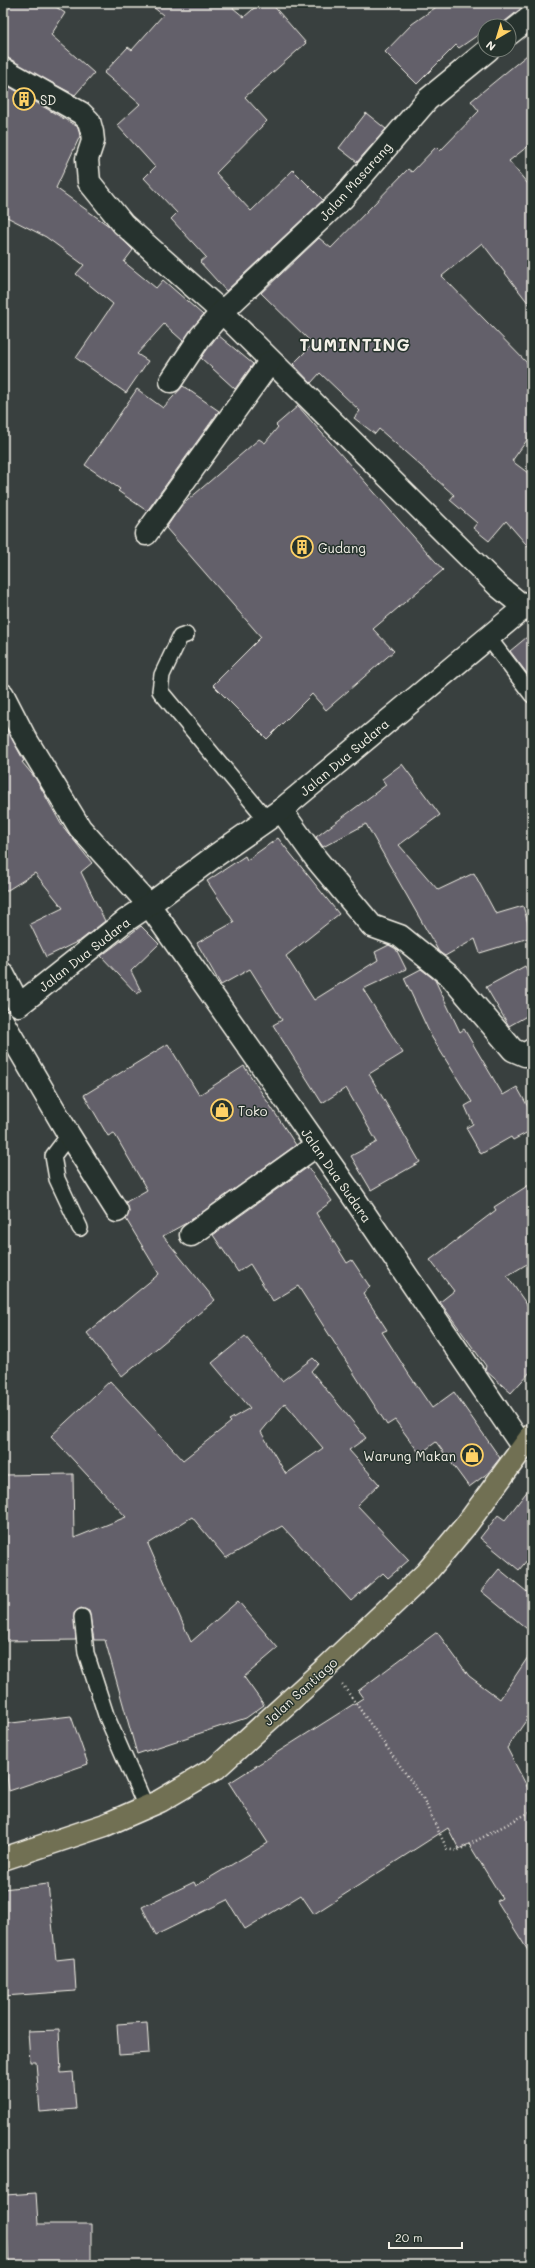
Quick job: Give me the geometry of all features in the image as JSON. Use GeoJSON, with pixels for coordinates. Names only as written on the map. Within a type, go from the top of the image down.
{"type":"FeatureCollection","features":[{"type":"Feature","properties":{"kind":"highway","name":"Jalan Santiago"},"geometry":{"type":"LineString","coordinates":[[3,1859],[105,1826],[146,1807],[216,1768],[328,1666],[426,1573],[467,1524],[527,1441]]}},
{"type":"Feature","properties":{"kind":"street"},"geometry":{"type":"LineString","coordinates":[[517,28],[532,16]]}},
{"type":"Feature","properties":{"kind":"street","name":"Jalan Masarang"},"geometry":{"type":"LineString","coordinates":[[170,381],[201,336],[222,312],[342,199],[427,100],[478,58]]}},
{"type":"Feature","properties":{"kind":"street"},"geometry":{"type":"LineString","coordinates":[[3,69],[81,113],[89,121],[93,141],[87,159],[89,182],[123,224],[222,312],[270,362],[498,586],[528,604]]}},
{"type":"Feature","properties":{"kind":"street"},"geometry":{"type":"LineString","coordinates":[[146,534],[270,362]]}},
{"type":"Feature","properties":{"kind":"street","name":"Jalan Dua Sudara"},"geometry":{"type":"LineString","coordinates":[[3,974],[11,1011],[125,921],[274,815],[528,604]]}},
{"type":"Feature","properties":{"kind":"street"},"geometry":{"type":"LineString","coordinates":[[3,695],[24,736],[80,828],[149,905]]}},
{"type":"Feature","properties":{"kind":"street"},"geometry":{"type":"LineString","coordinates":[[274,815],[317,860],[372,926],[400,936],[451,977],[513,1050],[525,1054],[532,1050]]}},
{"type":"Feature","properties":{"kind":"street","name":"Jalan Dua Sudara"},"geometry":{"type":"LineString","coordinates":[[149,905],[527,1441]]}},
{"type":"Feature","properties":{"kind":"street"},"geometry":{"type":"LineString","coordinates":[[3,1022],[69,1135],[117,1212]]}},
{"type":"Feature","properties":{"kind":"street"},"geometry":{"type":"LineString","coordinates":[[191,1235],[317,1145]]}},
{"type":"Feature","properties":{"kind":"lane"},"geometry":{"type":"LineString","coordinates":[[186,635],[180,637],[162,675],[160,691],[274,815]]}},
{"type":"Feature","properties":{"kind":"lane"},"geometry":{"type":"LineString","coordinates":[[488,637],[532,695]]}},
{"type":"Feature","properties":{"kind":"lane"},"geometry":{"type":"LineString","coordinates":[[69,1135],[53,1156],[57,1179],[80,1228]]}},
{"type":"Feature","properties":{"kind":"lane"},"geometry":{"type":"LineString","coordinates":[[82,1617],[86,1653],[106,1715],[146,1807]]}},
{"type":"Feature","properties":{"kind":"path"},"geometry":{"type":"LineString","coordinates":[[328,1666],[423,1798],[446,1849],[457,1851],[532,1811]]}},
{"type":"Feature","properties":{"kind":"building"},"geometry":{"type":"Polygon","coordinates":[[[11,3],[50,3],[65,13],[51,35],[94,73],[75,95],[3,57],[3,15],[11,3]]]}},
{"type":"Feature","properties":{"kind":"building"},"geometry":{"type":"Polygon","coordinates":[[[148,3],[227,3],[244,17],[260,3],[271,3],[306,43],[245,97],[267,121],[216,173],[251,211],[293,170],[323,200],[226,291],[200,262],[206,257],[171,219],[177,213],[144,178],[155,167],[117,125],[140,104],[104,73],[128,47],[132,50],[163,15],[148,3]]]}},
{"type":"Feature","properties":{"kind":"building"},"geometry":{"type":"Polygon","coordinates":[[[442,3],[532,3],[524,6],[509,18],[477,18],[477,36],[459,48],[456,45],[417,84],[385,52],[412,24],[442,3]]]}},
{"type":"Feature","properties":{"kind":"building"},"geometry":{"type":"Polygon","coordinates":[[[532,51],[532,143],[509,161],[532,189],[532,308],[482,243],[442,276],[532,368],[532,433],[512,461],[532,476],[532,551],[506,521],[489,541],[473,528],[477,523],[450,500],[454,495],[379,429],[375,434],[354,418],[360,411],[320,373],[311,383],[293,364],[313,344],[261,293],[319,238],[331,248],[408,169],[412,172],[436,147],[440,151],[479,111],[471,101],[532,51]]]}},
{"type":"Feature","properties":{"kind":"building"},"geometry":{"type":"Polygon","coordinates":[[[3,83],[78,127],[80,136],[56,188],[109,226],[133,250],[124,262],[156,288],[163,280],[203,315],[183,341],[164,324],[137,354],[148,361],[126,393],[76,358],[113,304],[76,274],[84,265],[46,237],[3,215],[3,83]]]}},
{"type":"Feature","properties":{"kind":"building"},"geometry":{"type":"Polygon","coordinates":[[[366,113],[386,129],[357,162],[339,148],[366,113]]]}},
{"type":"Feature","properties":{"kind":"building"},"geometry":{"type":"Polygon","coordinates":[[[218,335],[253,364],[235,389],[201,358],[218,335]]]}},
{"type":"Feature","properties":{"kind":"building"},"geometry":{"type":"Polygon","coordinates":[[[183,386],[219,411],[147,511],[118,491],[120,489],[85,465],[137,389],[163,408],[183,386]]]}},
{"type":"Feature","properties":{"kind":"building","name":"Gudang"},"geometry":{"type":"Polygon","coordinates":[[[298,406],[443,570],[373,629],[394,651],[326,710],[312,694],[267,739],[213,685],[261,637],[166,528],[181,506],[259,439],[265,443],[278,427],[276,425],[298,406]]]}},
{"type":"Feature","properties":{"kind":"building"},"geometry":{"type":"Polygon","coordinates":[[[532,633],[532,680],[510,651],[532,633]]]}},
{"type":"Feature","properties":{"kind":"building"},"geometry":{"type":"Polygon","coordinates":[[[3,722],[24,761],[22,762],[36,779],[61,824],[92,863],[81,872],[105,921],[81,940],[46,957],[30,924],[63,908],[35,873],[3,893],[3,722]]]}},
{"type":"Feature","properties":{"kind":"building"},"geometry":{"type":"Polygon","coordinates":[[[402,764],[440,815],[399,845],[438,890],[474,873],[496,914],[523,906],[532,937],[480,953],[475,939],[445,956],[439,952],[366,824],[323,847],[316,837],[386,785],[382,779],[402,764]]]}},
{"type":"Feature","properties":{"kind":"building"},"geometry":{"type":"Polygon","coordinates":[[[278,838],[339,914],[286,956],[314,1000],[378,960],[375,952],[389,945],[396,949],[406,969],[363,989],[403,1053],[369,1074],[420,1162],[371,1190],[351,1156],[377,1142],[346,1088],[322,1103],[273,1025],[282,1020],[250,969],[221,985],[197,943],[234,922],[207,881],[245,856],[247,860],[278,838]]]}},
{"type":"Feature","properties":{"kind":"building"},"geometry":{"type":"Polygon","coordinates":[[[141,926],[159,944],[131,971],[141,991],[137,994],[101,956],[141,926]]]}},
{"type":"Feature","properties":{"kind":"building"},"geometry":{"type":"Polygon","coordinates":[[[525,966],[532,979],[532,1013],[509,1026],[486,987],[525,966]]]}},
{"type":"Feature","properties":{"kind":"building"},"geometry":{"type":"Polygon","coordinates":[[[421,969],[435,980],[460,1032],[464,1029],[503,1095],[517,1087],[532,1114],[532,1130],[513,1140],[511,1137],[481,1154],[466,1128],[473,1124],[465,1106],[472,1102],[431,1036],[404,978],[421,969]]]}},
{"type":"Feature","properties":{"kind":"building"},"geometry":{"type":"Polygon","coordinates":[[[168,1044],[199,1095],[244,1066],[296,1145],[190,1221],[163,1236],[215,1300],[122,1377],[87,1333],[159,1274],[126,1219],[129,1211],[126,1202],[147,1190],[114,1133],[108,1136],[84,1095],[168,1044]]]}},
{"type":"Feature","properties":{"kind":"building"},"geometry":{"type":"Polygon","coordinates":[[[308,1167],[332,1201],[316,1213],[347,1263],[352,1260],[370,1287],[363,1293],[387,1330],[382,1332],[408,1373],[432,1408],[454,1392],[500,1458],[488,1473],[469,1487],[436,1442],[420,1454],[395,1420],[387,1425],[298,1286],[273,1301],[250,1264],[238,1272],[213,1235],[308,1167]]]}},
{"type":"Feature","properties":{"kind":"building"},"geometry":{"type":"Polygon","coordinates":[[[532,1183],[532,1261],[507,1276],[532,1312],[532,1370],[511,1393],[485,1370],[486,1366],[440,1302],[454,1291],[430,1260],[496,1210],[494,1207],[532,1183]]]}},
{"type":"Feature","properties":{"kind":"building"},"geometry":{"type":"Polygon","coordinates":[[[245,1336],[282,1381],[313,1358],[318,1363],[311,1371],[366,1438],[349,1450],[379,1484],[357,1505],[409,1560],[388,1578],[383,1573],[351,1601],[282,1526],[226,1558],[192,1517],[148,1544],[191,1642],[238,1601],[278,1648],[244,1677],[264,1705],[246,1718],[137,1754],[105,1640],[94,1640],[89,1611],[81,1608],[74,1613],[76,1640],[3,1641],[3,1475],[73,1474],[74,1538],[126,1517],[51,1436],[110,1381],[183,1460],[231,1422],[229,1420],[250,1408],[212,1363],[245,1336]],[[285,1403],[261,1432],[286,1474],[323,1448],[285,1403]]]}},
{"type":"Feature","properties":{"kind":"building"},"geometry":{"type":"Polygon","coordinates":[[[532,1485],[532,1554],[519,1570],[480,1538],[498,1515],[505,1520],[532,1485]]]}},
{"type":"Feature","properties":{"kind":"building"},"geometry":{"type":"Polygon","coordinates":[[[499,1569],[532,1596],[532,1633],[481,1591],[499,1569]]]}},
{"type":"Feature","properties":{"kind":"building"},"geometry":{"type":"Polygon","coordinates":[[[437,1632],[469,1676],[500,1699],[532,1651],[532,1712],[507,1748],[532,1796],[532,1957],[497,1901],[502,1898],[469,1844],[459,1849],[448,1828],[314,1914],[301,1895],[245,1929],[227,1900],[156,1935],[142,1907],[194,1882],[196,1886],[268,1843],[229,1783],[363,1698],[358,1691],[437,1632]]]}},
{"type":"Feature","properties":{"kind":"building"},"geometry":{"type":"Polygon","coordinates":[[[71,1716],[88,1764],[9,1791],[3,1746],[3,1724],[71,1716]]]}},
{"type":"Feature","properties":{"kind":"building"},"geometry":{"type":"Polygon","coordinates":[[[48,1884],[56,1960],[74,1958],[76,1991],[4,1996],[3,1889],[48,1884]]]}},
{"type":"Feature","properties":{"kind":"building"},"geometry":{"type":"Polygon","coordinates":[[[147,2022],[149,2053],[119,2055],[117,2024],[147,2022]]]}},
{"type":"Feature","properties":{"kind":"building"},"geometry":{"type":"Polygon","coordinates":[[[59,2030],[61,2073],[73,2072],[76,2109],[40,2112],[36,2062],[30,2062],[28,2031],[59,2030]]]}},
{"type":"Feature","properties":{"kind":"building"},"geometry":{"type":"Polygon","coordinates":[[[36,2193],[38,2224],[91,2224],[91,2265],[9,2265],[5,2195],[36,2193]]]}},
{"type":"Feature","properties":{"kind":"place","name":"SD"},"geometry":{"type":"Point","coordinates":[24,99]}},
{"type":"Feature","properties":{"kind":"place","name":"Gudang"},"geometry":{"type":"Point","coordinates":[302,547]}},
{"type":"Feature","properties":{"kind":"place","name":"Toko"},"geometry":{"type":"Point","coordinates":[222,1110]}},
{"type":"Feature","properties":{"kind":"place","name":"Warung Makan"},"geometry":{"type":"Point","coordinates":[472,1455]}},
{"type":"Feature","properties":{"kind":"district","name":"TUMINTING"},"geometry":{"type":"Point","coordinates":[355,344]}}]}
